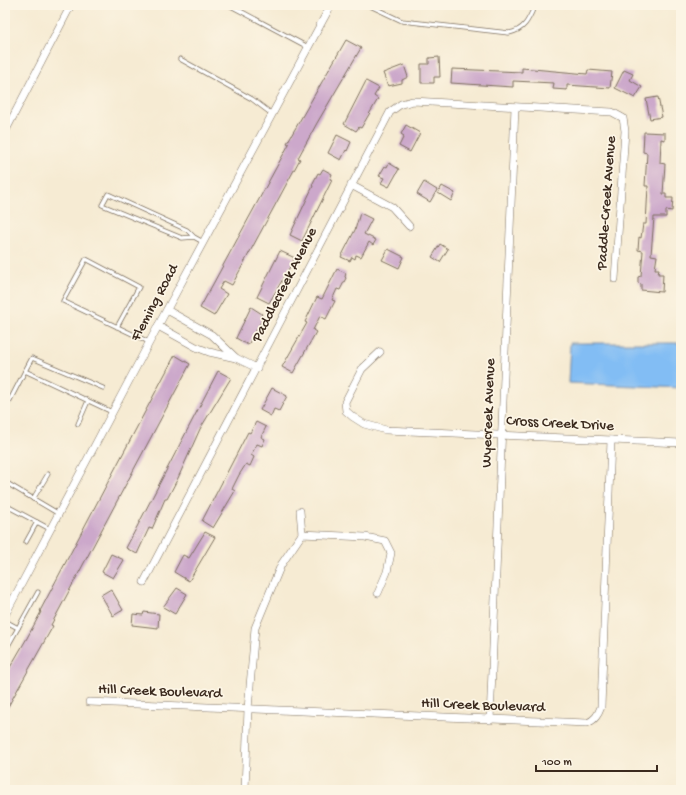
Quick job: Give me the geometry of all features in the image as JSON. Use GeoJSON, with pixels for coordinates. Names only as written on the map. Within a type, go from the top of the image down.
{"type":"FeatureCollection","features":[{"type":"Feature","properties":{"kind":"street"},"geometry":{"type":"LineString","coordinates":[[5,132],[71,5]]}},
{"type":"Feature","properties":{"kind":"street","name":"Fleming Road"},"geometry":{"type":"LineString","coordinates":[[5,615],[149,342],[331,5]]}},
{"type":"Feature","properties":{"kind":"street","name":"Paddlecreek Avenue"},"geometry":{"type":"LineString","coordinates":[[144,582],[390,112],[401,104],[413,101],[515,107]]}},
{"type":"Feature","properties":{"kind":"street","name":"Paddle-Creek Avenue"},"geometry":{"type":"LineString","coordinates":[[515,107],[612,112],[623,118],[625,131],[615,279]]}},
{"type":"Feature","properties":{"kind":"street","name":"Wyecreek Avenue"},"geometry":{"type":"LineString","coordinates":[[490,720],[515,107]]}},
{"type":"Feature","properties":{"kind":"street"},"geometry":{"type":"LineString","coordinates":[[351,185],[392,207],[409,226]]}},
{"type":"Feature","properties":{"kind":"street"},"geometry":{"type":"LineString","coordinates":[[167,310],[212,335],[236,358]]}},
{"type":"Feature","properties":{"kind":"street"},"geometry":{"type":"LineString","coordinates":[[158,326],[209,352],[236,358],[257,368]]}},
{"type":"Feature","properties":{"kind":"street","name":"Cross Creek Drive"},"geometry":{"type":"LineString","coordinates":[[380,352],[362,368],[345,402],[346,411],[364,424],[386,430],[681,443]]}},
{"type":"Feature","properties":{"kind":"street","name":"Hill Creek Boulevard"},"geometry":{"type":"LineString","coordinates":[[89,702],[490,720],[587,723],[592,721],[601,707],[611,440]]}},
{"type":"Feature","properties":{"kind":"street"},"geometry":{"type":"LineString","coordinates":[[245,790],[248,709],[255,628],[281,565],[302,534],[300,511]]}},
{"type":"Feature","properties":{"kind":"street"},"geometry":{"type":"LineString","coordinates":[[302,534],[365,537],[385,541],[391,553],[387,572],[378,592]]}},
{"type":"Feature","properties":{"kind":"lane"},"geometry":{"type":"LineString","coordinates":[[229,5],[308,46]]}},
{"type":"Feature","properties":{"kind":"lane"},"geometry":{"type":"LineString","coordinates":[[368,5],[402,21],[509,33],[522,28],[528,23],[535,5]]}},
{"type":"Feature","properties":{"kind":"lane"},"geometry":{"type":"LineString","coordinates":[[180,59],[252,99],[272,114]]}},
{"type":"Feature","properties":{"kind":"lane"},"geometry":{"type":"LineString","coordinates":[[194,237],[182,238],[102,206],[108,194],[187,230],[194,237],[203,242]]}},
{"type":"Feature","properties":{"kind":"lane"},"geometry":{"type":"LineString","coordinates":[[117,327],[140,287],[86,259],[63,301],[117,327],[149,342]]}},
{"type":"Feature","properties":{"kind":"lane"},"geometry":{"type":"LineString","coordinates":[[8,402],[32,358],[103,388]]}},
{"type":"Feature","properties":{"kind":"lane"},"geometry":{"type":"LineString","coordinates":[[24,371],[112,412]]}},
{"type":"Feature","properties":{"kind":"lane"},"geometry":{"type":"LineString","coordinates":[[78,424],[88,401]]}},
{"type":"Feature","properties":{"kind":"lane"},"geometry":{"type":"LineString","coordinates":[[681,437],[681,443]]}},
{"type":"Feature","properties":{"kind":"lane"},"geometry":{"type":"LineString","coordinates":[[33,498],[48,474]]}},
{"type":"Feature","properties":{"kind":"lane"},"geometry":{"type":"LineString","coordinates":[[5,482],[59,514]]}},
{"type":"Feature","properties":{"kind":"lane"},"geometry":{"type":"LineString","coordinates":[[5,505],[50,529]]}},
{"type":"Feature","properties":{"kind":"lane"},"geometry":{"type":"LineString","coordinates":[[26,542],[37,522]]}},
{"type":"Feature","properties":{"kind":"lane"},"geometry":{"type":"LineString","coordinates":[[5,652],[38,592]]}},
{"type":"Feature","properties":{"kind":"lane"},"geometry":{"type":"LineString","coordinates":[[5,621],[18,628]]}},
{"type":"Feature","properties":{"kind":"water"},"geometry":{"type":"Polygon","coordinates":[[[570,343],[681,343],[681,388],[568,383],[570,343]]]}},
{"type":"Feature","properties":{"kind":"building"},"geometry":{"type":"Polygon","coordinates":[[[346,40],[361,48],[317,123],[298,158],[300,159],[232,285],[224,281],[219,289],[227,294],[214,316],[200,308],[289,144],[287,143],[346,40]]]}},
{"type":"Feature","properties":{"kind":"building"},"geometry":{"type":"Polygon","coordinates":[[[439,57],[440,77],[434,77],[434,83],[421,83],[421,64],[429,64],[429,58],[439,57]]]}},
{"type":"Feature","properties":{"kind":"building"},"geometry":{"type":"Polygon","coordinates":[[[404,65],[408,77],[402,80],[402,83],[388,86],[383,73],[404,65]]]}},
{"type":"Feature","properties":{"kind":"building"},"geometry":{"type":"Polygon","coordinates":[[[522,68],[587,74],[588,70],[612,72],[610,88],[567,85],[567,90],[553,89],[554,83],[513,81],[513,87],[451,83],[452,69],[522,72],[522,68]]]}},
{"type":"Feature","properties":{"kind":"building"},"geometry":{"type":"Polygon","coordinates":[[[624,70],[633,74],[630,80],[642,87],[635,98],[615,88],[624,70]]]}},
{"type":"Feature","properties":{"kind":"building"},"geometry":{"type":"Polygon","coordinates":[[[366,81],[379,88],[374,96],[378,99],[361,128],[359,127],[356,131],[344,124],[366,81]]]}},
{"type":"Feature","properties":{"kind":"building"},"geometry":{"type":"Polygon","coordinates":[[[658,97],[662,117],[650,119],[646,99],[658,97]]]}},
{"type":"Feature","properties":{"kind":"building"},"geometry":{"type":"Polygon","coordinates":[[[406,125],[420,133],[410,152],[399,146],[404,136],[401,134],[406,125]]]}},
{"type":"Feature","properties":{"kind":"building"},"geometry":{"type":"Polygon","coordinates":[[[644,132],[665,133],[665,140],[661,139],[660,163],[665,164],[663,194],[666,194],[666,198],[673,198],[672,211],[666,210],[666,217],[654,217],[651,255],[657,256],[655,269],[659,269],[658,274],[663,274],[662,292],[641,290],[641,284],[638,283],[638,277],[641,276],[643,251],[638,250],[639,237],[641,238],[643,224],[646,224],[648,186],[645,186],[647,153],[643,152],[644,132]]]}},
{"type":"Feature","properties":{"kind":"building"},"geometry":{"type":"Polygon","coordinates":[[[337,135],[351,142],[341,160],[328,153],[337,135]]]}},
{"type":"Feature","properties":{"kind":"building"},"geometry":{"type":"Polygon","coordinates":[[[389,163],[399,169],[389,187],[381,183],[384,178],[379,176],[385,166],[387,167],[389,163]]]}},
{"type":"Feature","properties":{"kind":"building"},"geometry":{"type":"Polygon","coordinates":[[[323,169],[332,174],[330,179],[332,180],[302,241],[290,235],[318,173],[320,174],[323,169]]]}},
{"type":"Feature","properties":{"kind":"building"},"geometry":{"type":"Polygon","coordinates":[[[424,182],[437,190],[430,202],[417,194],[424,182]]]}},
{"type":"Feature","properties":{"kind":"building"},"geometry":{"type":"Polygon","coordinates":[[[442,186],[455,193],[451,201],[438,193],[442,186]]]}},
{"type":"Feature","properties":{"kind":"building"},"geometry":{"type":"Polygon","coordinates":[[[360,213],[372,219],[364,234],[376,240],[373,245],[369,242],[361,257],[356,255],[355,259],[352,257],[350,261],[341,257],[355,230],[360,213]]]}},
{"type":"Feature","properties":{"kind":"building"},"geometry":{"type":"Polygon","coordinates":[[[440,244],[448,249],[440,262],[432,257],[440,244]]]}},
{"type":"Feature","properties":{"kind":"building"},"geometry":{"type":"Polygon","coordinates":[[[388,249],[404,257],[399,268],[382,260],[388,249]]]}},
{"type":"Feature","properties":{"kind":"building"},"geometry":{"type":"Polygon","coordinates":[[[280,251],[295,258],[269,303],[257,297],[280,251]]]}},
{"type":"Feature","properties":{"kind":"building"},"geometry":{"type":"Polygon","coordinates":[[[337,269],[346,273],[346,278],[340,290],[337,289],[332,300],[335,301],[326,319],[320,316],[313,330],[316,332],[293,373],[282,367],[307,323],[305,322],[317,297],[322,299],[337,269]]]}},
{"type":"Feature","properties":{"kind":"building"},"geometry":{"type":"Polygon","coordinates":[[[251,307],[262,314],[260,317],[263,318],[248,345],[236,338],[251,307]]]}},
{"type":"Feature","properties":{"kind":"building"},"geometry":{"type":"Polygon","coordinates":[[[175,355],[190,364],[51,625],[53,626],[5,712],[5,676],[41,612],[40,611],[175,355]]]}},
{"type":"Feature","properties":{"kind":"building"},"geometry":{"type":"Polygon","coordinates":[[[218,371],[231,378],[200,429],[178,478],[167,499],[165,499],[152,529],[149,528],[137,554],[126,548],[218,371]]]}},
{"type":"Feature","properties":{"kind":"building"},"geometry":{"type":"Polygon","coordinates":[[[272,388],[287,396],[279,411],[274,409],[271,416],[260,410],[272,388]]]}},
{"type":"Feature","properties":{"kind":"building"},"geometry":{"type":"Polygon","coordinates":[[[256,422],[266,427],[261,437],[265,439],[262,446],[257,444],[251,455],[254,457],[250,466],[246,464],[239,475],[232,489],[235,491],[213,528],[202,521],[248,432],[250,433],[256,422]]]}},
{"type":"Feature","properties":{"kind":"building"},"geometry":{"type":"Polygon","coordinates":[[[205,532],[215,537],[189,581],[174,572],[183,555],[189,558],[205,532]]]}},
{"type":"Feature","properties":{"kind":"building"},"geometry":{"type":"Polygon","coordinates":[[[111,554],[124,560],[113,578],[102,572],[111,554]]]}},
{"type":"Feature","properties":{"kind":"building"},"geometry":{"type":"Polygon","coordinates":[[[177,588],[187,594],[175,614],[163,607],[177,588]]]}},
{"type":"Feature","properties":{"kind":"building"},"geometry":{"type":"Polygon","coordinates":[[[111,589],[123,610],[113,616],[101,595],[111,589]]]}},
{"type":"Feature","properties":{"kind":"building"},"geometry":{"type":"Polygon","coordinates":[[[144,612],[159,614],[158,628],[132,625],[133,614],[143,615],[144,612]]]}}]}
